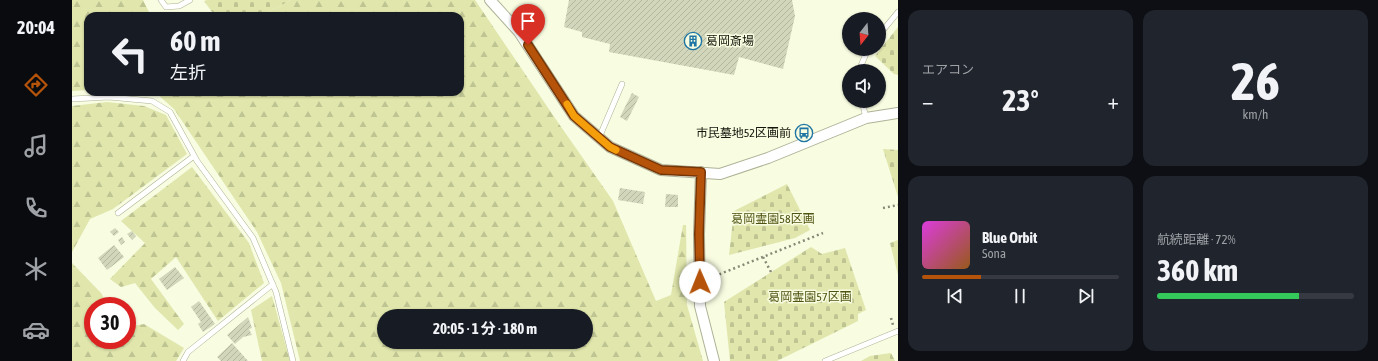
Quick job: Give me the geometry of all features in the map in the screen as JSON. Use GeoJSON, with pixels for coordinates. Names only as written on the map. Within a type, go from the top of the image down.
{"type":"FeatureCollection","features":[{"type":"Feature","properties":{"kind":"street"},"geometry":{"type":"LineString","coordinates":[[490,0],[519,32],[574,116],[610,147],[661,170],[720,174],[768,158],[866,118],[898,113]]}},
{"type":"Feature","properties":{"kind":"street"},"geometry":{"type":"LineString","coordinates":[[701,172],[699,234],[700,306],[714,361]]}},
{"type":"Feature","properties":{"kind":"lane"},"geometry":{"type":"LineString","coordinates":[[161,0],[166,7],[179,6],[190,0]]}},
{"type":"Feature","properties":{"kind":"lane"},"geometry":{"type":"LineString","coordinates":[[886,27],[898,12]]}},
{"type":"Feature","properties":{"kind":"lane"},"geometry":{"type":"LineString","coordinates":[[599,138],[622,84]]}},
{"type":"Feature","properties":{"kind":"lane"},"geometry":{"type":"LineString","coordinates":[[72,99],[109,97],[152,101],[170,112],[194,156],[253,238],[276,292],[294,361]]}},
{"type":"Feature","properties":{"kind":"lane"},"geometry":{"type":"LineString","coordinates":[[864,108],[866,118]]}},
{"type":"Feature","properties":{"kind":"lane"},"geometry":{"type":"LineString","coordinates":[[118,213],[194,156]]}},
{"type":"Feature","properties":{"kind":"lane"},"geometry":{"type":"LineString","coordinates":[[183,361],[188,352],[273,284]]}},
{"type":"Feature","properties":{"kind":"lane"},"geometry":{"type":"LineString","coordinates":[[825,361],[898,331]]}},
{"type":"Feature","properties":{"kind":"path"},"geometry":{"type":"LineString","coordinates":[[883,208],[898,205]]}},
{"type":"Feature","properties":{"kind":"path"},"geometry":{"type":"LineString","coordinates":[[700,282],[823,233]]}},
{"type":"Feature","properties":{"kind":"path"},"geometry":{"type":"LineString","coordinates":[[763,257],[771,272]]}},
{"type":"Feature","properties":{"kind":"green space"},"geometry":{"type":"Polygon","coordinates":[[[72,0],[143,0],[149,12],[84,12],[84,90],[72,91],[72,0]]]}},
{"type":"Feature","properties":{"kind":"green space"},"geometry":{"type":"Polygon","coordinates":[[[291,0],[475,0],[613,201],[656,301],[671,295],[683,225],[686,225],[687,305],[703,361],[300,361],[281,283],[257,232],[174,109],[159,96],[464,96],[464,12],[268,12],[291,0]]]}},
{"type":"Feature","properties":{"kind":"green space"},"geometry":{"type":"Polygon","coordinates":[[[291,0],[268,12],[212,12],[204,1],[291,0]]]}},
{"type":"Feature","properties":{"kind":"green space"},"geometry":{"type":"Polygon","coordinates":[[[898,27],[898,75],[894,74],[886,66],[886,64],[883,64],[875,56],[886,56],[886,42],[898,27]]]}},
{"type":"Feature","properties":{"kind":"green space"},"geometry":{"type":"Polygon","coordinates":[[[107,102],[144,106],[166,115],[187,154],[113,209],[90,219],[72,252],[72,106],[107,102]]]}},
{"type":"Feature","properties":{"kind":"green space"},"geometry":{"type":"Polygon","coordinates":[[[883,149],[898,150],[898,197],[883,149]]]}},
{"type":"Feature","properties":{"kind":"green space"},"geometry":{"type":"Polygon","coordinates":[[[192,167],[249,243],[264,283],[218,321],[176,257],[151,279],[184,324],[178,330],[155,308],[135,283],[121,287],[110,279],[145,243],[121,221],[192,167]]]}},
{"type":"Feature","properties":{"kind":"green space","name":"葛岡霊園58区画"},"geometry":{"type":"Polygon","coordinates":[[[787,184],[810,230],[795,238],[729,255],[734,211],[787,184]]]}},
{"type":"Feature","properties":{"kind":"green space"},"geometry":{"type":"Polygon","coordinates":[[[898,240],[898,275],[890,243],[898,240]]]}},
{"type":"Feature","properties":{"kind":"green space","name":"葛岡霊園57区画"},"geometry":{"type":"Polygon","coordinates":[[[811,247],[822,254],[845,248],[866,310],[858,314],[858,321],[777,361],[730,361],[724,302],[811,247]]]}},
{"type":"Feature","properties":{"kind":"green space"},"geometry":{"type":"Polygon","coordinates":[[[72,263],[103,297],[84,297],[84,349],[136,349],[136,325],[144,324],[184,348],[176,361],[72,361],[72,263]]]}},
{"type":"Feature","properties":{"kind":"green space"},"geometry":{"type":"Polygon","coordinates":[[[272,296],[290,361],[262,361],[251,310],[272,296]]]}},
{"type":"Feature","properties":{"kind":"green space"},"geometry":{"type":"Polygon","coordinates":[[[891,353],[895,361],[861,361],[870,356],[891,353]]]}},
{"type":"Feature","properties":{"kind":"building","name":"葛岡斎場"},"geometry":{"type":"Polygon","coordinates":[[[569,0],[792,0],[795,16],[783,69],[739,57],[734,75],[609,52],[610,44],[582,37],[582,32],[564,27],[569,0]]]}},
{"type":"Feature","properties":{"kind":"building"},"geometry":{"type":"Polygon","coordinates":[[[632,93],[639,97],[627,121],[620,117],[632,93]]]}},
{"type":"Feature","properties":{"kind":"building"},"geometry":{"type":"Polygon","coordinates":[[[620,188],[645,192],[643,204],[618,200],[620,188]]]}},
{"type":"Feature","properties":{"kind":"building"},"geometry":{"type":"Polygon","coordinates":[[[666,194],[678,195],[678,207],[665,207],[666,194]]]}},
{"type":"Feature","properties":{"kind":"building"},"geometry":{"type":"Polygon","coordinates":[[[115,228],[119,232],[114,236],[110,232],[115,228]]]}},
{"type":"Feature","properties":{"kind":"building"},"geometry":{"type":"Polygon","coordinates":[[[132,231],[136,236],[132,240],[127,234],[132,231]]]}},
{"type":"Feature","properties":{"kind":"building"},"geometry":{"type":"Polygon","coordinates":[[[122,237],[125,242],[121,245],[118,240],[122,237]]]}},
{"type":"Feature","properties":{"kind":"building"},"geometry":{"type":"Polygon","coordinates":[[[114,245],[124,257],[107,270],[98,258],[114,245]]]}},
{"type":"Feature","properties":{"kind":"building"},"geometry":{"type":"Polygon","coordinates":[[[175,267],[184,278],[167,290],[159,279],[175,267]]]}},
{"type":"Feature","properties":{"kind":"building"},"geometry":{"type":"Polygon","coordinates":[[[199,301],[215,324],[203,332],[198,324],[201,322],[191,307],[199,301]]]}},
{"type":"Feature","properties":{"kind":"building"},"geometry":{"type":"Polygon","coordinates":[[[248,317],[252,328],[249,329],[252,335],[243,337],[235,344],[227,335],[248,317]]]}},
{"type":"Feature","properties":{"kind":"building"},"geometry":{"type":"Polygon","coordinates":[[[232,343],[248,361],[221,361],[217,357],[232,343]]]}},
{"type":"Feature","properties":{"kind":"slow traffic"},"geometry":{"type":"LineString","coordinates":[[567,104],[574,116],[610,147],[616,150]]}},
{"type":"Feature","properties":{"kind":"place","name":"葛岡斎場"},"geometry":{"type":"Point","coordinates":[693,41]}},
{"type":"Feature","properties":{"kind":"place","name":"市民墓地52区画前"},"geometry":{"type":"Point","coordinates":[804,133]}},
{"type":"Feature","properties":{"kind":"route"},"geometry":{"type":"LineString","coordinates":[[528,45],[574,116],[610,147],[661,170],[701,172],[699,234],[700,282]]}}]}
